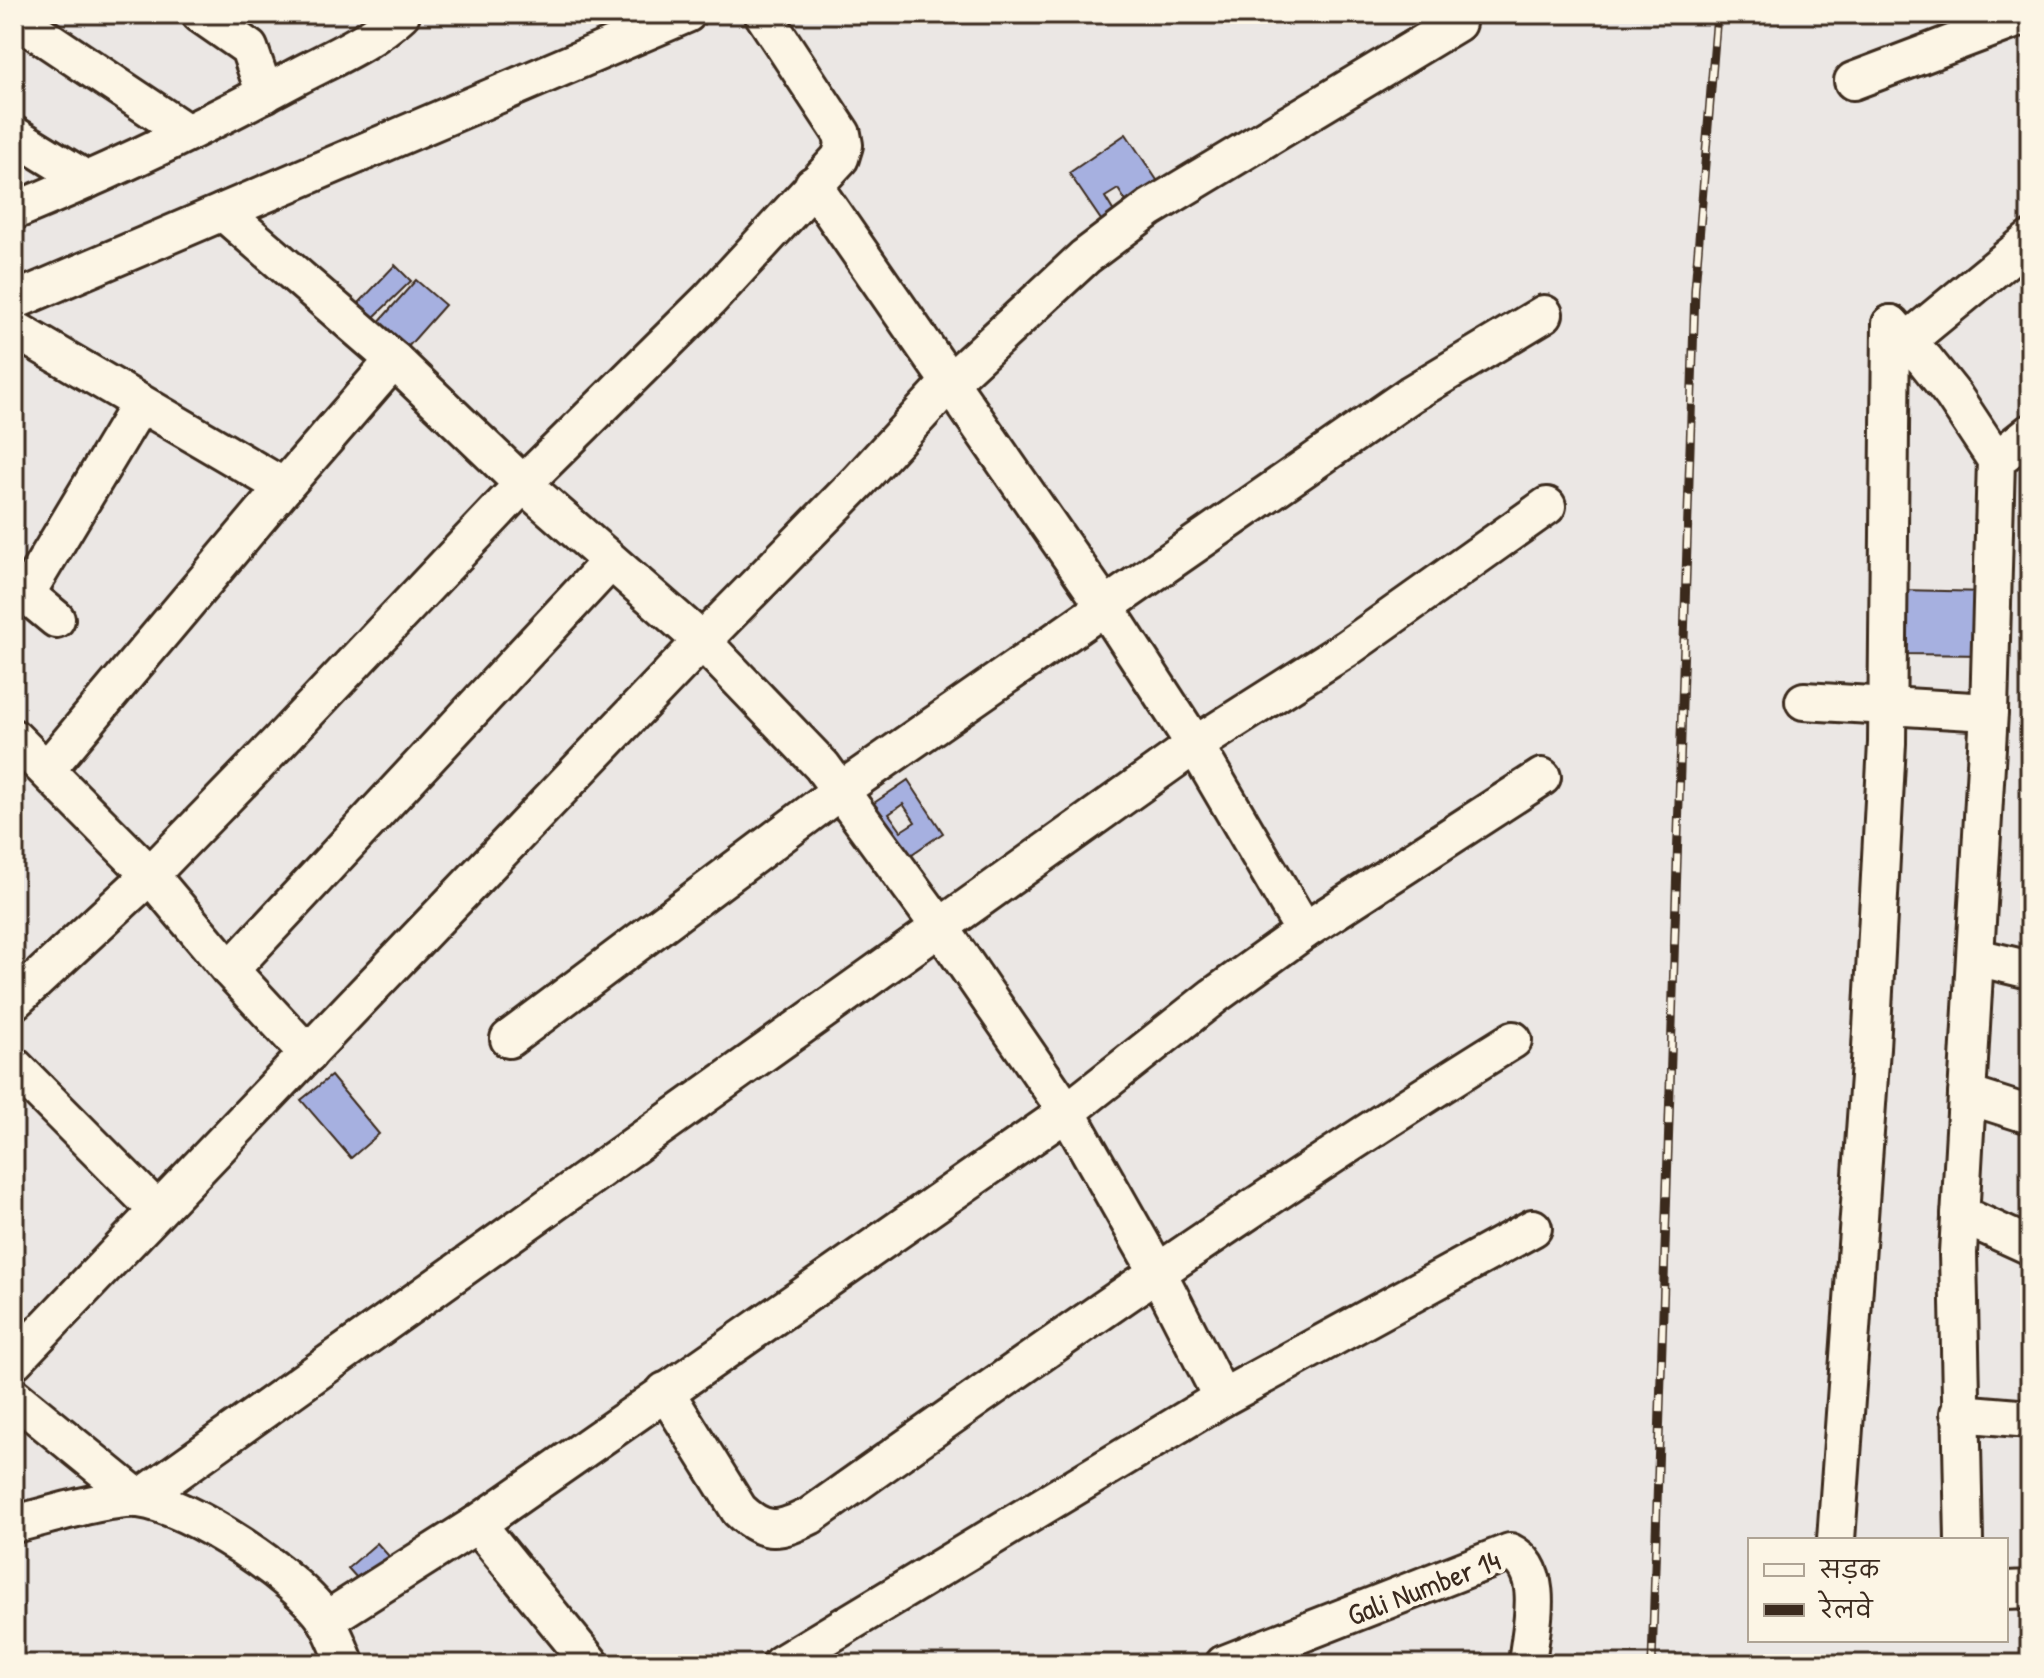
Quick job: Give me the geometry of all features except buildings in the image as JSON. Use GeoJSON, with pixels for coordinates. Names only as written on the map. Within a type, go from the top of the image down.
{"type":"FeatureCollection","features":[{"type":"Feature","properties":{"kind":"street"},"geometry":{"type":"LineString","coordinates":[[200,14],[249,48],[265,94]]}},
{"type":"Feature","properties":{"kind":"street"},"geometry":{"type":"LineString","coordinates":[[14,211],[87,180],[265,94],[383,30],[401,14]]}},
{"type":"Feature","properties":{"kind":"street"},"geometry":{"type":"LineString","coordinates":[[14,301],[687,14]]}},
{"type":"Feature","properties":{"kind":"street"},"geometry":{"type":"LineString","coordinates":[[14,1001],[150,875],[523,484],[709,300],[840,158],[844,145],[842,134],[763,14]]}},
{"type":"Feature","properties":{"kind":"street"},"geometry":{"type":"LineString","coordinates":[[1853,81],[2030,14]]}},
{"type":"Feature","properties":{"kind":"street"},"geometry":{"type":"LineString","coordinates":[[14,17],[186,132]]}},
{"type":"Feature","properties":{"kind":"street"},"geometry":{"type":"LineString","coordinates":[[14,1361],[702,641],[848,493],[949,383],[1085,257],[1150,208],[1457,23]]}},
{"type":"Feature","properties":{"kind":"street"},"geometry":{"type":"LineString","coordinates":[[14,135],[87,180]]}},
{"type":"Feature","properties":{"kind":"street"},"geometry":{"type":"LineString","coordinates":[[813,185],[1106,608],[1195,745],[1304,931]]}},
{"type":"Feature","properties":{"kind":"street"},"geometry":{"type":"LineString","coordinates":[[223,212],[394,360],[523,484],[702,641],[793,734],[841,790],[1067,1112],[1157,1271],[1222,1398]]}},
{"type":"Feature","properties":{"kind":"street"},"geometry":{"type":"LineString","coordinates":[[1907,341],[2030,240]]}},
{"type":"Feature","properties":{"kind":"street"},"geometry":{"type":"LineString","coordinates":[[509,1039],[841,790],[1411,394],[1544,314]]}},
{"type":"Feature","properties":{"kind":"street"},"geometry":{"type":"LineString","coordinates":[[1836,1538],[1871,1048],[1888,706],[1891,324],[1953,395],[1996,460],[1989,712],[1958,1253],[1964,1538]]}},
{"type":"Feature","properties":{"kind":"street"},"geometry":{"type":"LineString","coordinates":[[14,329],[284,487]]}},
{"type":"Feature","properties":{"kind":"street"},"geometry":{"type":"LineString","coordinates":[[47,769],[394,360]]}},
{"type":"Feature","properties":{"kind":"street"},"geometry":{"type":"LineString","coordinates":[[56,619],[20,589],[140,404]]}},
{"type":"Feature","properties":{"kind":"street"},"geometry":{"type":"LineString","coordinates":[[1996,460],[2030,433]]}},
{"type":"Feature","properties":{"kind":"street"},"geometry":{"type":"LineString","coordinates":[[139,1499],[1195,745],[1346,649],[1547,506]]}},
{"type":"Feature","properties":{"kind":"street"},"geometry":{"type":"LineString","coordinates":[[230,970],[610,562]]}},
{"type":"Feature","properties":{"kind":"street"},"geometry":{"type":"LineString","coordinates":[[1804,701],[1989,712]]}},
{"type":"Feature","properties":{"kind":"street"},"geometry":{"type":"LineString","coordinates":[[14,738],[150,875],[230,970],[308,1054]]}},
{"type":"Feature","properties":{"kind":"street"},"geometry":{"type":"LineString","coordinates":[[326,1620],[477,1524],[1067,1112],[1214,996],[1304,931],[1542,777]]}},
{"type":"Feature","properties":{"kind":"street"},"geometry":{"type":"LineString","coordinates":[[1976,957],[2030,970]]}},
{"type":"Feature","properties":{"kind":"street"},"geometry":{"type":"LineString","coordinates":[[665,1391],[739,1510],[754,1525],[789,1527],[810,1516],[1157,1271],[1376,1125],[1513,1040]]}},
{"type":"Feature","properties":{"kind":"street"},"geometry":{"type":"LineString","coordinates":[[14,1066],[157,1210]]}},
{"type":"Feature","properties":{"kind":"street"},"geometry":{"type":"LineString","coordinates":[[1967,1095],[2030,1115]]}},
{"type":"Feature","properties":{"kind":"street"},"geometry":{"type":"LineString","coordinates":[[1960,1214],[2030,1246]]}},
{"type":"Feature","properties":{"kind":"street"},"geometry":{"type":"LineString","coordinates":[[781,1664],[1222,1398],[1533,1228]]}},
{"type":"Feature","properties":{"kind":"street"},"geometry":{"type":"LineString","coordinates":[[14,1397],[139,1499]]}},
{"type":"Feature","properties":{"kind":"street"},"geometry":{"type":"LineString","coordinates":[[1959,1413],[2030,1419]]}},
{"type":"Feature","properties":{"kind":"street"},"geometry":{"type":"LineString","coordinates":[[14,1524],[118,1500],[139,1499],[163,1505],[230,1540],[301,1591],[326,1620],[346,1664]]}},
{"type":"Feature","properties":{"kind":"street"},"geometry":{"type":"LineString","coordinates":[[477,1524],[591,1664]]}},
{"type":"Feature","properties":{"kind":"street","name":"Gali Number 14"},"geometry":{"type":"LineString","coordinates":[[1224,1664],[1510,1552],[1523,1559],[1534,1590],[1527,1664]]}},
{"type":"Feature","properties":{"kind":"street"},"geometry":{"type":"LineString","coordinates":[[2008,1590],[2030,1589]]}},
{"type":"Feature","properties":{"kind":"railway"},"geometry":{"type":"LineString","coordinates":[[1652,1664],[1695,289],[1717,14]]}}]}
